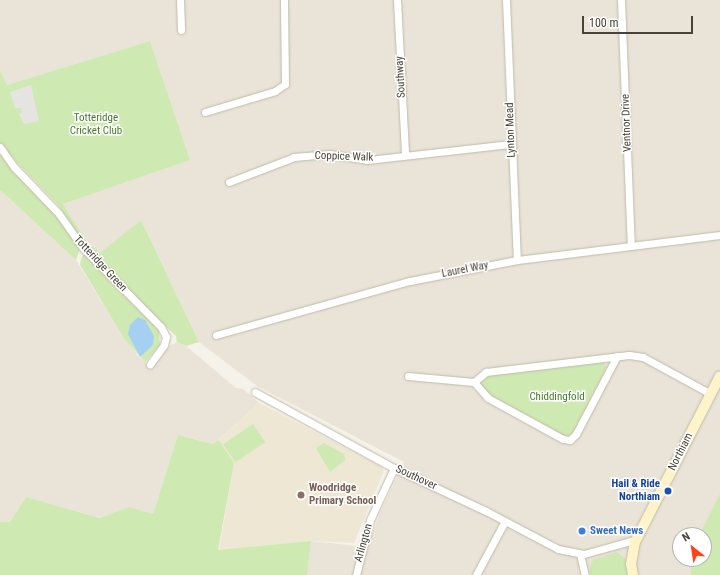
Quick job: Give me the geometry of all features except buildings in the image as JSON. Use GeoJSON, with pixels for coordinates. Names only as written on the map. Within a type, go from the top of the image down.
{"type":"FeatureCollection","features":[{"type":"Feature","properties":{"kind":"street"},"geometry":{"type":"LineString","coordinates":[[180,0],[181,30]]}},
{"type":"Feature","properties":{"kind":"street"},"geometry":{"type":"LineString","coordinates":[[205,112],[275,91],[285,84],[284,0]]}},
{"type":"Feature","properties":{"kind":"street","name":"Southway"},"geometry":{"type":"LineString","coordinates":[[397,0],[404,154]]}},
{"type":"Feature","properties":{"kind":"street","name":"Lynton Mead"},"geometry":{"type":"LineString","coordinates":[[506,0],[517,260]]}},
{"type":"Feature","properties":{"kind":"street","name":"Ventnor Drive"},"geometry":{"type":"LineString","coordinates":[[621,0],[631,246]]}},
{"type":"Feature","properties":{"kind":"street","name":"Coppice Walk"},"geometry":{"type":"LineString","coordinates":[[229,182],[294,157],[330,154],[368,160],[404,154],[511,144]]}},
{"type":"Feature","properties":{"kind":"street","name":"Totteridge Green"},"geometry":{"type":"LineString","coordinates":[[0,147],[14,167],[59,214],[83,248],[161,327],[166,337],[164,345],[150,364]]}},
{"type":"Feature","properties":{"kind":"street","name":"Laurel Way"},"geometry":{"type":"LineString","coordinates":[[216,335],[410,281],[517,260],[720,235]]}},
{"type":"Feature","properties":{"kind":"street"},"geometry":{"type":"LineString","coordinates":[[408,376],[474,382],[488,398],[563,439],[570,440],[576,434],[617,356]]}},
{"type":"Feature","properties":{"kind":"street"},"geometry":{"type":"LineString","coordinates":[[474,382],[486,372],[617,356],[643,357],[711,394]]}},
{"type":"Feature","properties":{"kind":"street","name":"Northiam"},"geometry":{"type":"LineString","coordinates":[[632,575],[632,564],[636,542],[720,376]]}},
{"type":"Feature","properties":{"kind":"street","name":"Southover"},"geometry":{"type":"LineString","coordinates":[[255,392],[394,468],[558,548],[580,554],[636,542]]}},
{"type":"Feature","properties":{"kind":"street","name":"Arlington"},"geometry":{"type":"LineString","coordinates":[[356,575],[370,520],[394,468]]}},
{"type":"Feature","properties":{"kind":"street"},"geometry":{"type":"LineString","coordinates":[[476,575],[505,521]]}},
{"type":"Feature","properties":{"kind":"street"},"geometry":{"type":"LineString","coordinates":[[580,554],[585,575]]}},
{"type":"Feature","properties":{"kind":"shaded area"},"geometry":{"type":"Polygon","coordinates":[[[0,0],[720,0],[720,495],[703,527],[672,527],[672,567],[690,567],[691,575],[307,575],[311,541],[367,547],[380,513],[404,462],[257,386],[199,342],[141,220],[100,254],[87,242],[63,204],[190,160],[150,41],[7,85],[0,70],[0,0]]]}},
{"type":"Feature","properties":{"kind":"shaded area"},"geometry":{"type":"Polygon","coordinates":[[[31,85],[39,121],[24,124],[19,114],[22,112],[21,108],[15,108],[10,92],[31,85]]]}},
{"type":"Feature","properties":{"kind":"shaded area"},"geometry":{"type":"Polygon","coordinates":[[[0,190],[76,260],[138,356],[151,367],[166,348],[177,342],[186,346],[236,388],[243,389],[259,403],[214,444],[178,435],[153,514],[129,507],[101,518],[26,497],[10,522],[0,522],[0,190]]]}},
{"type":"Feature","properties":{"kind":"shaded area","name":"Woodridge Primary School"},"geometry":{"type":"Polygon","coordinates":[[[259,403],[381,466],[384,471],[354,543],[312,541],[219,550],[234,463],[219,440],[259,403]]]}},
{"type":"Feature","properties":{"kind":"green space","name":"Totteridge Cricket Club"},"geometry":{"type":"Polygon","coordinates":[[[150,41],[190,160],[63,204],[87,242],[100,253],[141,220],[199,342],[186,346],[177,342],[176,336],[124,287],[86,246],[57,204],[0,145],[0,70],[7,85],[150,41]]]}},
{"type":"Feature","properties":{"kind":"green space"},"geometry":{"type":"Polygon","coordinates":[[[0,154],[44,199],[80,248],[76,260],[0,190],[0,154]]]}},
{"type":"Feature","properties":{"kind":"green space"},"geometry":{"type":"Polygon","coordinates":[[[85,254],[150,318],[159,331],[160,345],[145,362],[124,338],[80,265],[82,256],[85,254]]]}},
{"type":"Feature","properties":{"kind":"green space","name":"Chiddingfold"},"geometry":{"type":"Polygon","coordinates":[[[603,360],[606,368],[574,432],[570,435],[564,436],[493,398],[479,384],[483,377],[489,374],[603,360]]]}},
{"type":"Feature","properties":{"kind":"green space"},"geometry":{"type":"Polygon","coordinates":[[[253,424],[265,442],[235,462],[223,444],[253,424]]]}},
{"type":"Feature","properties":{"kind":"green space"},"geometry":{"type":"Polygon","coordinates":[[[178,435],[213,444],[219,440],[234,463],[218,550],[311,541],[307,575],[0,575],[0,522],[10,522],[26,497],[100,518],[129,507],[153,514],[178,435]]]}},
{"type":"Feature","properties":{"kind":"green space"},"geometry":{"type":"Polygon","coordinates":[[[324,443],[344,454],[345,460],[330,472],[316,448],[324,443]]]}},
{"type":"Feature","properties":{"kind":"green space"},"geometry":{"type":"Polygon","coordinates":[[[720,494],[720,575],[691,575],[690,567],[712,567],[712,527],[703,527],[720,494]]]}},
{"type":"Feature","properties":{"kind":"green space"},"geometry":{"type":"Polygon","coordinates":[[[617,552],[626,560],[628,575],[590,575],[590,567],[593,560],[617,552]]]}},
{"type":"Feature","properties":{"kind":"water"},"geometry":{"type":"Polygon","coordinates":[[[138,317],[145,320],[154,336],[153,345],[140,357],[128,334],[130,325],[138,317]]]}},
{"type":"Feature","properties":{"kind":"place","name":"Hail & Ride Northiam"},"geometry":{"type":"Point","coordinates":[668,491]}},
{"type":"Feature","properties":{"kind":"place","name":"Woodridge Primary School"},"geometry":{"type":"Point","coordinates":[301,495]}},
{"type":"Feature","properties":{"kind":"place","name":"Sweet News"},"geometry":{"type":"Point","coordinates":[582,531]}}]}
